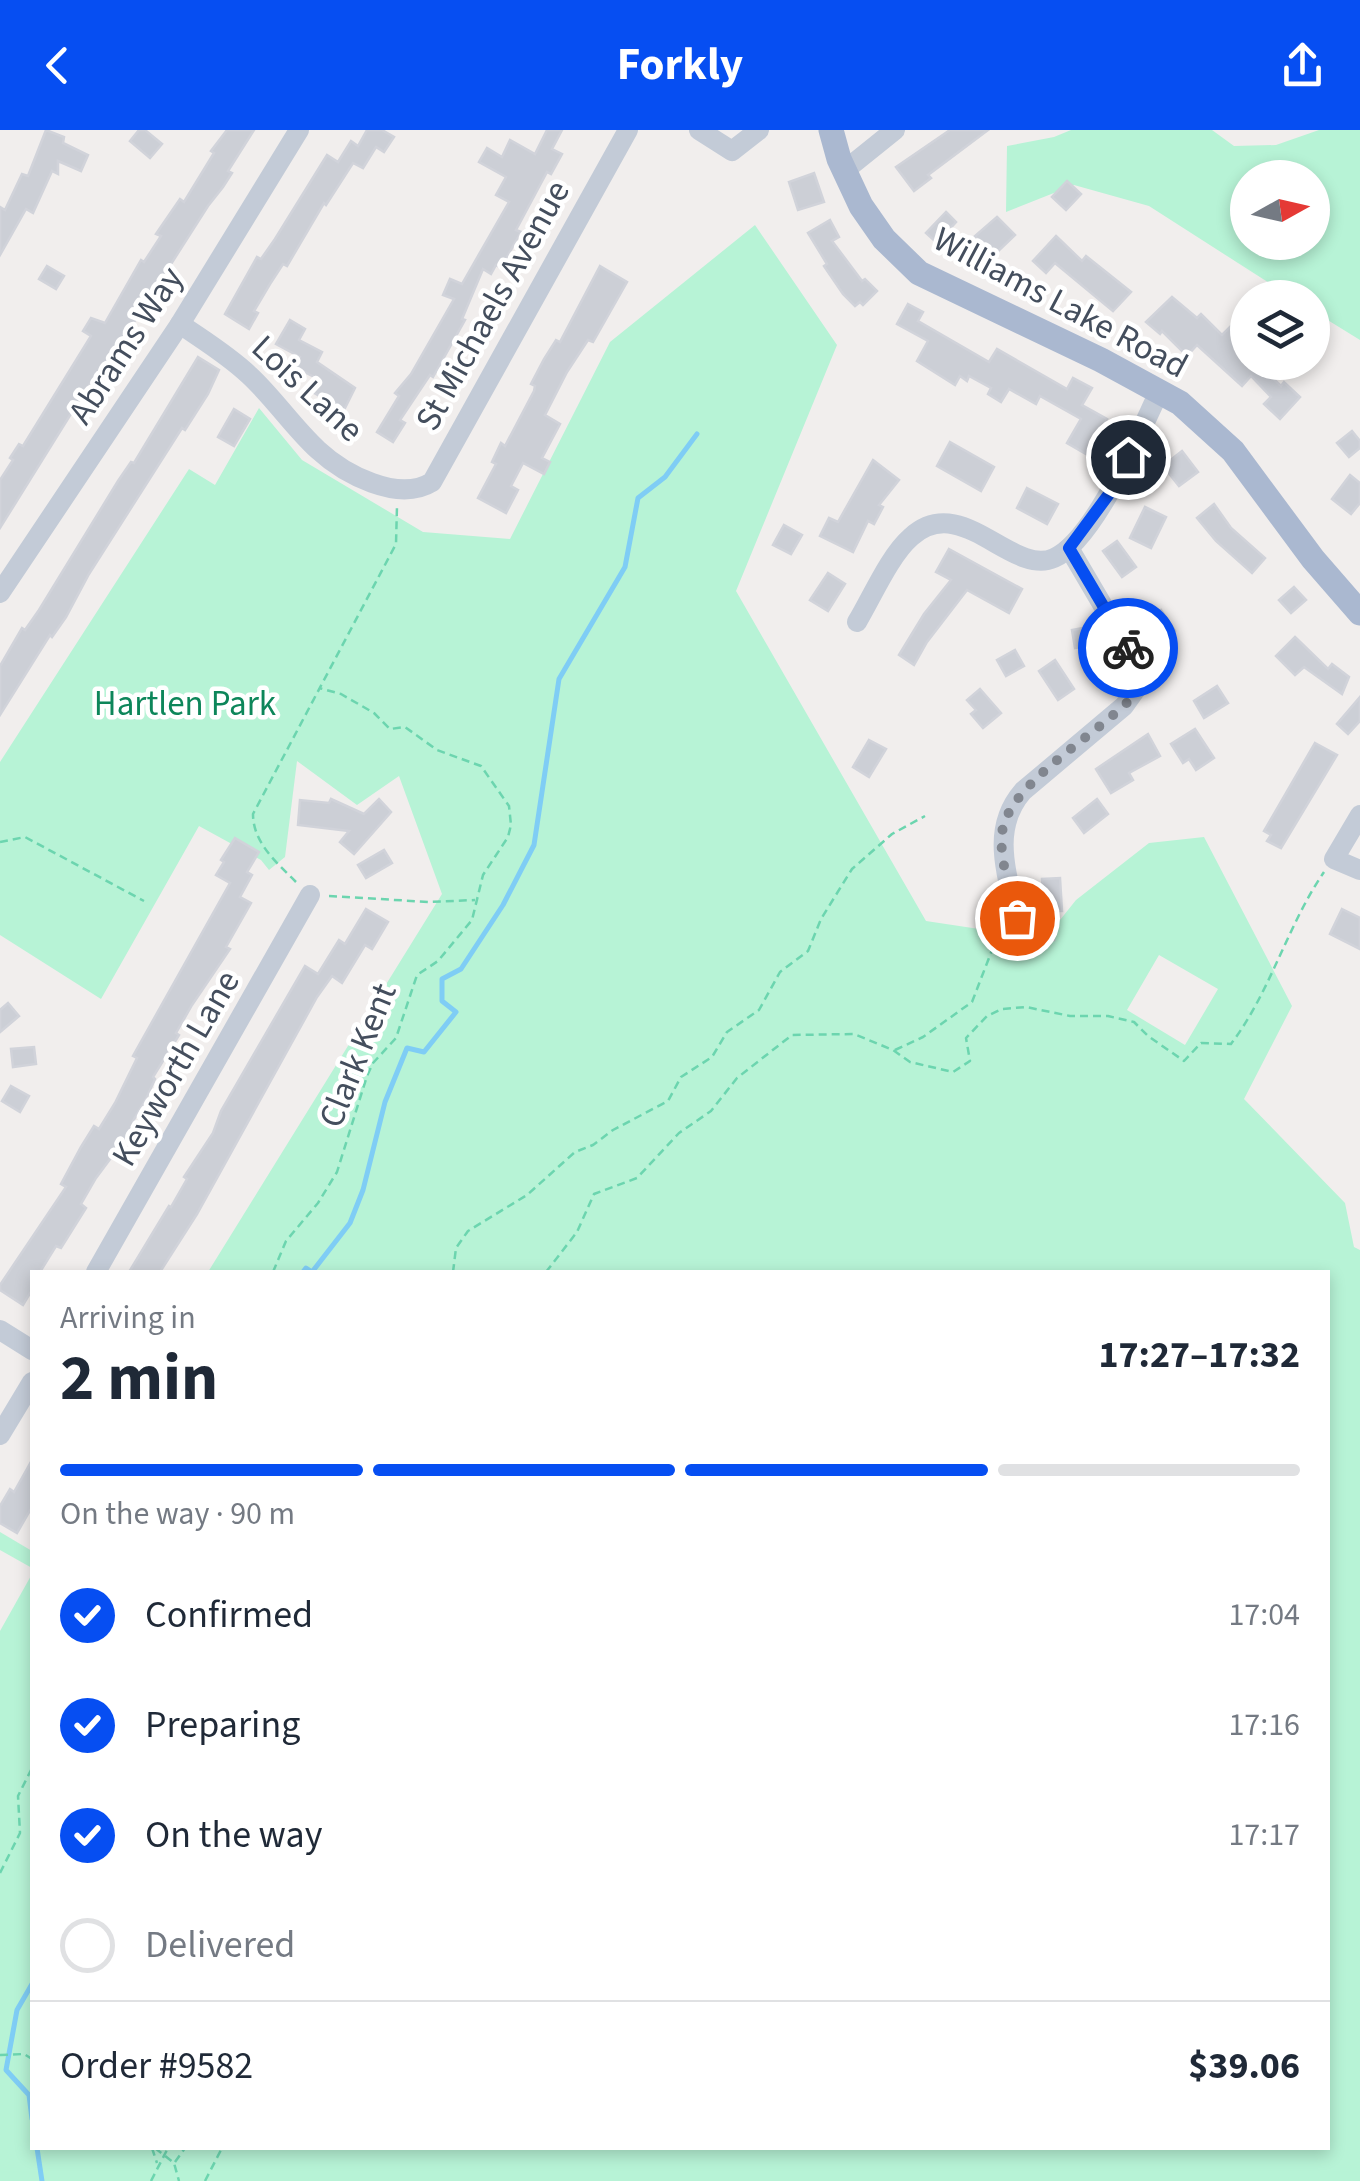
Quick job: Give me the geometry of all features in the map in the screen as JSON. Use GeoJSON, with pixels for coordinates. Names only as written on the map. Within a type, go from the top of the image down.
{"type":"FeatureCollection","features":[{"type":"Feature","properties":{"kind":"main road","name":"Williams Lake Road"},"geometry":{"type":"LineString","coordinates":[[831,130],[844,171],[872,224],[919,274],[1180,402],[1234,451],[1313,559],[1360,612]]}},
{"type":"Feature","properties":{"kind":"street","name":"Abrams Way"},"geometry":{"type":"LineString","coordinates":[[0,593],[180,324],[299,130]]}},
{"type":"Feature","properties":{"kind":"street","name":"St Michaels Avenue"},"geometry":{"type":"LineString","coordinates":[[398,490],[432,482],[628,130]]}},
{"type":"Feature","properties":{"kind":"street"},"geometry":{"type":"LineString","coordinates":[[699,130],[732,150],[759,130]]}},
{"type":"Feature","properties":{"kind":"street"},"geometry":{"type":"LineString","coordinates":[[844,171],[895,130]]}},
{"type":"Feature","properties":{"kind":"street","name":"Lois Lane"},"geometry":{"type":"LineString","coordinates":[[180,324],[247,372],[318,450],[345,468],[398,490]]}},
{"type":"Feature","properties":{"kind":"street"},"geometry":{"type":"LineString","coordinates":[[857,622],[906,542],[924,528],[939,524],[961,526],[1037,560],[1054,558],[1069,548],[1112,490],[1160,390]]}},
{"type":"Feature","properties":{"kind":"street"},"geometry":{"type":"LineString","coordinates":[[1017,918],[1002,839],[1010,809],[1023,791],[1128,701],[1139,685],[1136,662],[1069,548]]}},
{"type":"Feature","properties":{"kind":"street"},"geometry":{"type":"LineString","coordinates":[[1360,815],[1334,859],[1360,870]]}},
{"type":"Feature","properties":{"kind":"street","name":"Keyworth Lane"},"geometry":{"type":"LineString","coordinates":[[97,1270],[310,895]]}},
{"type":"Feature","properties":{"kind":"street"},"geometry":{"type":"LineString","coordinates":[[0,1330],[30,1349]]}},
{"type":"Feature","properties":{"kind":"street"},"geometry":{"type":"LineString","coordinates":[[0,1435],[30,1385]]}},
{"type":"Feature","properties":{"kind":"path"},"geometry":{"type":"LineString","coordinates":[[398,490],[396,544],[253,814],[253,827],[276,862],[310,895],[429,902],[476,900]]}},
{"type":"Feature","properties":{"kind":"path","name":"Clark Kent"},"geometry":{"type":"LineString","coordinates":[[273,1270],[286,1241],[318,1203],[337,1172],[368,1076],[374,1062],[396,1038],[416,975],[438,961],[472,920],[483,876],[508,837],[511,825],[509,806],[480,766],[438,750],[405,727],[390,729],[374,712],[319,688]]}},
{"type":"Feature","properties":{"kind":"path"},"geometry":{"type":"LineString","coordinates":[[453,1270],[456,1248],[468,1231],[526,1195],[575,1152],[668,1101],[681,1078],[712,1057],[727,1032],[758,1010],[780,972],[808,951],[821,919],[852,869],[892,834],[925,816]]}},
{"type":"Feature","properties":{"kind":"path"},"geometry":{"type":"LineString","coordinates":[[0,842],[25,837],[144,901]]}},
{"type":"Feature","properties":{"kind":"path"},"geometry":{"type":"LineString","coordinates":[[548,1270],[577,1232],[594,1194],[637,1178],[679,1133],[711,1112],[736,1078],[792,1035],[854,1034],[893,1050],[910,1062],[953,1072],[970,1061],[966,1038],[976,1024],[1002,1009],[1026,1007],[1134,1022],[1184,1061],[1202,1043],[1231,1044],[1246,1023],[1312,890],[1334,859]]}},
{"type":"Feature","properties":{"kind":"path"},"geometry":{"type":"LineString","coordinates":[[893,1050],[923,1037],[972,1002],[999,932],[1017,918]]}},
{"type":"Feature","properties":{"kind":"path"},"geometry":{"type":"LineString","coordinates":[[0,1873],[20,1833],[16,1816],[18,1796],[30,1772]]}},
{"type":"Feature","properties":{"kind":"path"},"geometry":{"type":"LineString","coordinates":[[0,2055],[24,2054],[30,2058]]}},
{"type":"Feature","properties":{"kind":"path"},"geometry":{"type":"LineString","coordinates":[[154,2150],[157,2164]]}},
{"type":"Feature","properties":{"kind":"path"},"geometry":{"type":"LineString","coordinates":[[157,2150],[174,2163],[179,2181]]}},
{"type":"Feature","properties":{"kind":"path"},"geometry":{"type":"LineString","coordinates":[[151,2181],[167,2150]]}},
{"type":"Feature","properties":{"kind":"path"},"geometry":{"type":"LineString","coordinates":[[174,2163],[184,2150]]}},
{"type":"Feature","properties":{"kind":"path"},"geometry":{"type":"LineString","coordinates":[[204,2181],[221,2150]]}},
{"type":"Feature","properties":{"kind":"green space"},"geometry":{"type":"Polygon","coordinates":[[[1071,130],[1212,130],[1234,146],[1276,145],[1319,130],[1360,130],[1360,340],[1330,321],[1330,280],[1264,280],[1233,260],[1330,260],[1330,160],[1230,160],[1230,258],[1149,206],[1074,185],[1006,212],[1007,146],[1071,130]]]}},
{"type":"Feature","properties":{"kind":"green space","name":"Hartlen Park"},"geometry":{"type":"Polygon","coordinates":[[[755,225],[837,345],[736,591],[926,921],[999,932],[1032,955],[1076,900],[1149,843],[1204,837],[1292,1006],[1244,1099],[1345,1203],[1354,1247],[1360,1250],[1360,2181],[0,2181],[0,1631],[30,1578],[30,2150],[1330,2150],[1330,1270],[209,1270],[442,894],[399,776],[357,805],[297,761],[285,857],[269,870],[261,860],[199,826],[101,999],[0,935],[0,762],[189,469],[215,485],[259,408],[302,460],[423,532],[510,539],[610,342],[755,225]],[[1159,955],[1127,1010],[1185,1045],[1218,989],[1159,955]]]}},
{"type":"Feature","properties":{"kind":"green space"},"geometry":{"type":"Polygon","coordinates":[[[0,1532],[30,1550],[30,1567],[0,1550],[0,1532]]]}},
{"type":"Feature","properties":{"kind":"building"},"geometry":{"type":"Polygon","coordinates":[[[46,130],[64,137],[63,143],[88,155],[81,171],[58,161],[58,174],[52,171],[33,213],[26,209],[0,255],[0,207],[5,210],[22,174],[28,176],[46,130]]]}},
{"type":"Feature","properties":{"kind":"building"},"geometry":{"type":"Polygon","coordinates":[[[139,130],[145,130],[162,144],[150,158],[130,141],[139,130]]]}},
{"type":"Feature","properties":{"kind":"building"},"geometry":{"type":"Polygon","coordinates":[[[227,130],[254,130],[228,171],[232,173],[87,388],[0,528],[0,480],[13,460],[10,458],[19,444],[23,446],[91,336],[83,331],[91,318],[105,323],[141,260],[144,262],[161,236],[156,234],[180,199],[184,202],[227,130]]]}},
{"type":"Feature","properties":{"kind":"building"},"geometry":{"type":"Polygon","coordinates":[[[367,130],[382,130],[394,137],[384,152],[376,147],[363,168],[353,163],[287,266],[283,264],[270,284],[254,311],[258,313],[249,329],[225,314],[257,257],[261,259],[275,239],[327,155],[338,162],[351,141],[358,146],[367,130]]]}},
{"type":"Feature","properties":{"kind":"building"},"geometry":{"type":"Polygon","coordinates":[[[547,130],[562,130],[552,149],[562,154],[551,174],[547,172],[501,268],[496,265],[491,274],[483,269],[462,319],[465,320],[433,377],[430,375],[400,420],[405,423],[393,442],[377,432],[399,396],[395,393],[411,374],[454,299],[443,295],[450,279],[462,284],[509,202],[496,195],[506,177],[479,162],[487,148],[502,157],[510,140],[535,154],[547,130]]]}},
{"type":"Feature","properties":{"kind":"building"},"geometry":{"type":"Polygon","coordinates":[[[950,130],[988,130],[928,175],[931,178],[914,191],[896,167],[950,130]]]}},
{"type":"Feature","properties":{"kind":"building"},"geometry":{"type":"Polygon","coordinates":[[[814,173],[824,202],[798,210],[789,182],[814,173]]]}},
{"type":"Feature","properties":{"kind":"building"},"geometry":{"type":"Polygon","coordinates":[[[1067,181],[1081,194],[1066,210],[1052,197],[1067,181]]]}},
{"type":"Feature","properties":{"kind":"building"},"geometry":{"type":"Polygon","coordinates":[[[946,212],[956,222],[937,243],[926,233],[946,212]]]}},
{"type":"Feature","properties":{"kind":"building"},"geometry":{"type":"Polygon","coordinates":[[[997,217],[1015,235],[993,256],[975,236],[997,217]]]}},
{"type":"Feature","properties":{"kind":"building"},"geometry":{"type":"Polygon","coordinates":[[[830,220],[839,237],[832,241],[862,281],[865,279],[877,291],[863,305],[860,302],[855,306],[843,294],[808,233],[830,220]]]}},
{"type":"Feature","properties":{"kind":"building"},"geometry":{"type":"Polygon","coordinates":[[[1056,236],[1082,261],[1086,256],[1131,292],[1113,311],[1055,263],[1046,273],[1033,261],[1056,236]]]}},
{"type":"Feature","properties":{"kind":"building"},"geometry":{"type":"Polygon","coordinates":[[[47,266],[64,276],[56,289],[39,279],[47,266]]]}},
{"type":"Feature","properties":{"kind":"building"},"geometry":{"type":"Polygon","coordinates":[[[600,266],[627,282],[593,342],[588,340],[567,372],[545,415],[560,424],[542,458],[550,462],[544,474],[523,463],[511,486],[518,490],[506,513],[478,498],[496,464],[492,462],[501,443],[505,446],[534,391],[531,384],[544,359],[556,340],[560,342],[600,266]]]}},
{"type":"Feature","properties":{"kind":"building"},"geometry":{"type":"Polygon","coordinates":[[[1172,297],[1197,318],[1201,314],[1222,335],[1230,327],[1230,375],[1197,345],[1187,356],[1162,331],[1160,334],[1146,322],[1172,297]]]}},
{"type":"Feature","properties":{"kind":"building"},"geometry":{"type":"Polygon","coordinates":[[[908,304],[923,312],[918,321],[989,362],[997,349],[1067,389],[1073,378],[1092,388],[1082,405],[1107,419],[1086,454],[1067,443],[1081,419],[1040,396],[1036,404],[1009,389],[1001,402],[988,394],[991,388],[969,376],[967,381],[960,376],[955,385],[917,361],[928,341],[897,324],[908,304]]]}},
{"type":"Feature","properties":{"kind":"building"},"geometry":{"type":"Polygon","coordinates":[[[290,320],[305,329],[299,340],[322,352],[317,362],[355,388],[340,418],[325,410],[330,402],[309,390],[316,378],[295,367],[300,357],[276,344],[290,320]]]}},
{"type":"Feature","properties":{"kind":"building"},"geometry":{"type":"Polygon","coordinates":[[[198,357],[219,370],[208,394],[185,430],[182,428],[66,617],[50,635],[0,715],[0,666],[118,481],[134,463],[198,357]]]}},
{"type":"Feature","properties":{"kind":"building"},"geometry":{"type":"Polygon","coordinates":[[[1255,380],[1275,380],[1281,386],[1284,382],[1300,397],[1280,419],[1264,404],[1271,397],[1255,380]]]}},
{"type":"Feature","properties":{"kind":"building"},"geometry":{"type":"Polygon","coordinates":[[[234,409],[250,419],[234,446],[218,437],[234,409]]]}},
{"type":"Feature","properties":{"kind":"building"},"geometry":{"type":"Polygon","coordinates":[[[1352,431],[1360,448],[1349,457],[1337,443],[1352,431]]]}},
{"type":"Feature","properties":{"kind":"building"},"geometry":{"type":"Polygon","coordinates":[[[950,442],[994,467],[981,491],[937,466],[950,442]]]}},
{"type":"Feature","properties":{"kind":"building"},"geometry":{"type":"Polygon","coordinates":[[[1182,451],[1198,472],[1179,486],[1163,466],[1182,451]]]}},
{"type":"Feature","properties":{"kind":"building"},"geometry":{"type":"Polygon","coordinates":[[[873,460],[899,480],[879,505],[883,507],[874,524],[868,521],[853,552],[820,536],[829,518],[838,522],[873,460]]]}},
{"type":"Feature","properties":{"kind":"building"},"geometry":{"type":"Polygon","coordinates":[[[1350,475],[1360,483],[1360,503],[1351,514],[1332,499],[1350,475]]]}},
{"type":"Feature","properties":{"kind":"building"},"geometry":{"type":"Polygon","coordinates":[[[1027,488],[1058,504],[1047,524],[1017,508],[1027,488]]]}},
{"type":"Feature","properties":{"kind":"building"},"geometry":{"type":"Polygon","coordinates":[[[1214,504],[1231,528],[1265,558],[1252,573],[1197,518],[1214,504]]]}},
{"type":"Feature","properties":{"kind":"building"},"geometry":{"type":"Polygon","coordinates":[[[1145,507],[1166,517],[1151,548],[1130,538],[1145,507]]]}},
{"type":"Feature","properties":{"kind":"building"},"geometry":{"type":"Polygon","coordinates":[[[784,525],[802,535],[791,554],[773,545],[784,525]]]}},
{"type":"Feature","properties":{"kind":"building"},"geometry":{"type":"Polygon","coordinates":[[[1117,541],[1136,567],[1122,577],[1103,551],[1117,541]]]}},
{"type":"Feature","properties":{"kind":"building"},"geometry":{"type":"Polygon","coordinates":[[[949,549],[1022,589],[1009,613],[967,590],[914,665],[899,655],[951,580],[936,572],[949,549]]]}},
{"type":"Feature","properties":{"kind":"building"},"geometry":{"type":"Polygon","coordinates":[[[828,573],[845,584],[828,611],[810,600],[828,573]]]}},
{"type":"Feature","properties":{"kind":"building"},"geometry":{"type":"Polygon","coordinates":[[[1294,587],[1306,600],[1291,613],[1279,600],[1294,587]]]}},
{"type":"Feature","properties":{"kind":"building"},"geometry":{"type":"Polygon","coordinates":[[[1161,610],[1175,631],[1158,642],[1145,621],[1161,610]]]}},
{"type":"Feature","properties":{"kind":"building"},"geometry":{"type":"Polygon","coordinates":[[[1094,626],[1097,644],[1075,648],[1072,630],[1094,626]]]}},
{"type":"Feature","properties":{"kind":"building"},"geometry":{"type":"Polygon","coordinates":[[[1295,637],[1328,669],[1332,664],[1349,677],[1342,694],[1304,667],[1295,675],[1276,656],[1295,637]]]}},
{"type":"Feature","properties":{"kind":"building"},"geometry":{"type":"Polygon","coordinates":[[[1015,650],[1024,666],[1006,676],[997,660],[1015,650]]]}},
{"type":"Feature","properties":{"kind":"building"},"geometry":{"type":"Polygon","coordinates":[[[1055,660],[1074,689],[1058,700],[1039,671],[1055,660]]]}},
{"type":"Feature","properties":{"kind":"building"},"geometry":{"type":"Polygon","coordinates":[[[1217,686],[1228,703],[1204,718],[1194,701],[1217,686]]]}},
{"type":"Feature","properties":{"kind":"building"},"geometry":{"type":"Polygon","coordinates":[[[980,689],[1001,713],[983,728],[971,714],[976,710],[967,700],[980,689]]]}},
{"type":"Feature","properties":{"kind":"building"},"geometry":{"type":"Polygon","coordinates":[[[1360,697],[1360,721],[1348,734],[1337,724],[1360,697]]]}},
{"type":"Feature","properties":{"kind":"building"},"geometry":{"type":"Polygon","coordinates":[[[1195,729],[1214,758],[1196,770],[1189,759],[1183,763],[1171,744],[1195,729]]]}},
{"type":"Feature","properties":{"kind":"building"},"geometry":{"type":"Polygon","coordinates":[[[1148,734],[1160,756],[1129,773],[1133,780],[1111,793],[1096,769],[1148,734]]]}},
{"type":"Feature","properties":{"kind":"building"},"geometry":{"type":"Polygon","coordinates":[[[869,740],[886,749],[869,777],[853,767],[869,740]]]}},
{"type":"Feature","properties":{"kind":"building"},"geometry":{"type":"Polygon","coordinates":[[[1315,743],[1337,755],[1281,848],[1267,841],[1271,835],[1264,831],[1315,743]]]}},
{"type":"Feature","properties":{"kind":"building"},"geometry":{"type":"Polygon","coordinates":[[[331,799],[364,814],[379,799],[391,812],[354,854],[340,842],[349,831],[298,825],[300,800],[329,803],[331,799]]]}},
{"type":"Feature","properties":{"kind":"building"},"geometry":{"type":"Polygon","coordinates":[[[1097,799],[1108,814],[1084,833],[1073,818],[1097,799]]]}},
{"type":"Feature","properties":{"kind":"building"},"geometry":{"type":"Polygon","coordinates":[[[235,838],[259,852],[247,872],[252,875],[240,897],[251,903],[226,947],[230,949],[192,1005],[153,1077],[133,1121],[137,1123],[81,1204],[86,1208],[61,1248],[56,1246],[41,1270],[30,1270],[30,1293],[23,1305],[0,1290],[0,1285],[66,1187],[61,1184],[94,1126],[99,1129],[115,1103],[137,1058],[133,1056],[230,883],[216,875],[224,862],[221,860],[235,838]]]}},
{"type":"Feature","properties":{"kind":"building"},"geometry":{"type":"Polygon","coordinates":[[[384,850],[392,863],[366,878],[358,865],[384,850]]]}},
{"type":"Feature","properties":{"kind":"building"},"geometry":{"type":"Polygon","coordinates":[[[1060,878],[1062,911],[1044,911],[1042,879],[1060,878]]]}},
{"type":"Feature","properties":{"kind":"building"},"geometry":{"type":"Polygon","coordinates":[[[366,909],[388,922],[372,949],[365,945],[342,983],[332,976],[317,997],[197,1214],[161,1270],[130,1270],[171,1207],[187,1179],[184,1177],[213,1133],[221,1111],[305,966],[318,974],[339,940],[345,944],[366,909]]]}},
{"type":"Feature","properties":{"kind":"building"},"geometry":{"type":"Polygon","coordinates":[[[1342,909],[1360,918],[1360,949],[1330,934],[1342,909]]]}},
{"type":"Feature","properties":{"kind":"building"},"geometry":{"type":"Polygon","coordinates":[[[1053,916],[1054,940],[1031,941],[1030,917],[1053,916]]]}},
{"type":"Feature","properties":{"kind":"building"},"geometry":{"type":"Polygon","coordinates":[[[8,1003],[19,1016],[0,1032],[0,1010],[8,1003]]]}},
{"type":"Feature","properties":{"kind":"building"},"geometry":{"type":"Polygon","coordinates":[[[34,1047],[36,1064],[13,1067],[11,1049],[34,1047]]]}},
{"type":"Feature","properties":{"kind":"building"},"geometry":{"type":"Polygon","coordinates":[[[11,1086],[29,1096],[20,1112],[2,1101],[11,1086]]]}},
{"type":"Feature","properties":{"kind":"building"},"geometry":{"type":"Polygon","coordinates":[[[30,1464],[30,1510],[17,1533],[0,1523],[0,1506],[10,1489],[14,1492],[30,1464]]]}},
{"type":"Feature","properties":{"kind":"waterway"},"geometry":{"type":"LineString","coordinates":[[314,1270],[350,1223],[363,1190],[385,1102],[407,1048],[424,1052],[456,1012],[442,1001],[442,979],[461,969],[503,905],[534,845],[559,679],[625,567],[638,498],[665,477],[697,434]]}},
{"type":"Feature","properties":{"kind":"waterway"},"geometry":{"type":"LineString","coordinates":[[304,1270],[309,1270]]}},
{"type":"Feature","properties":{"kind":"waterway"},"geometry":{"type":"LineString","coordinates":[[30,1987],[17,2010],[6,2070],[29,2095],[30,2103]]}},
{"type":"Feature","properties":{"kind":"waterway"},"geometry":{"type":"LineString","coordinates":[[37,2150],[42,2181]]}},
{"type":"Feature","properties":{"kind":"way so far"},"geometry":{"type":"LineString","coordinates":[[1017,918],[1004,859],[1004,824],[1023,791],[1136,693],[1138,670],[1128,648]]}},
{"type":"Feature","properties":{"kind":"route"},"geometry":{"type":"LineString","coordinates":[[1128,457],[1112,490],[1069,548],[1128,648]]}}]}
